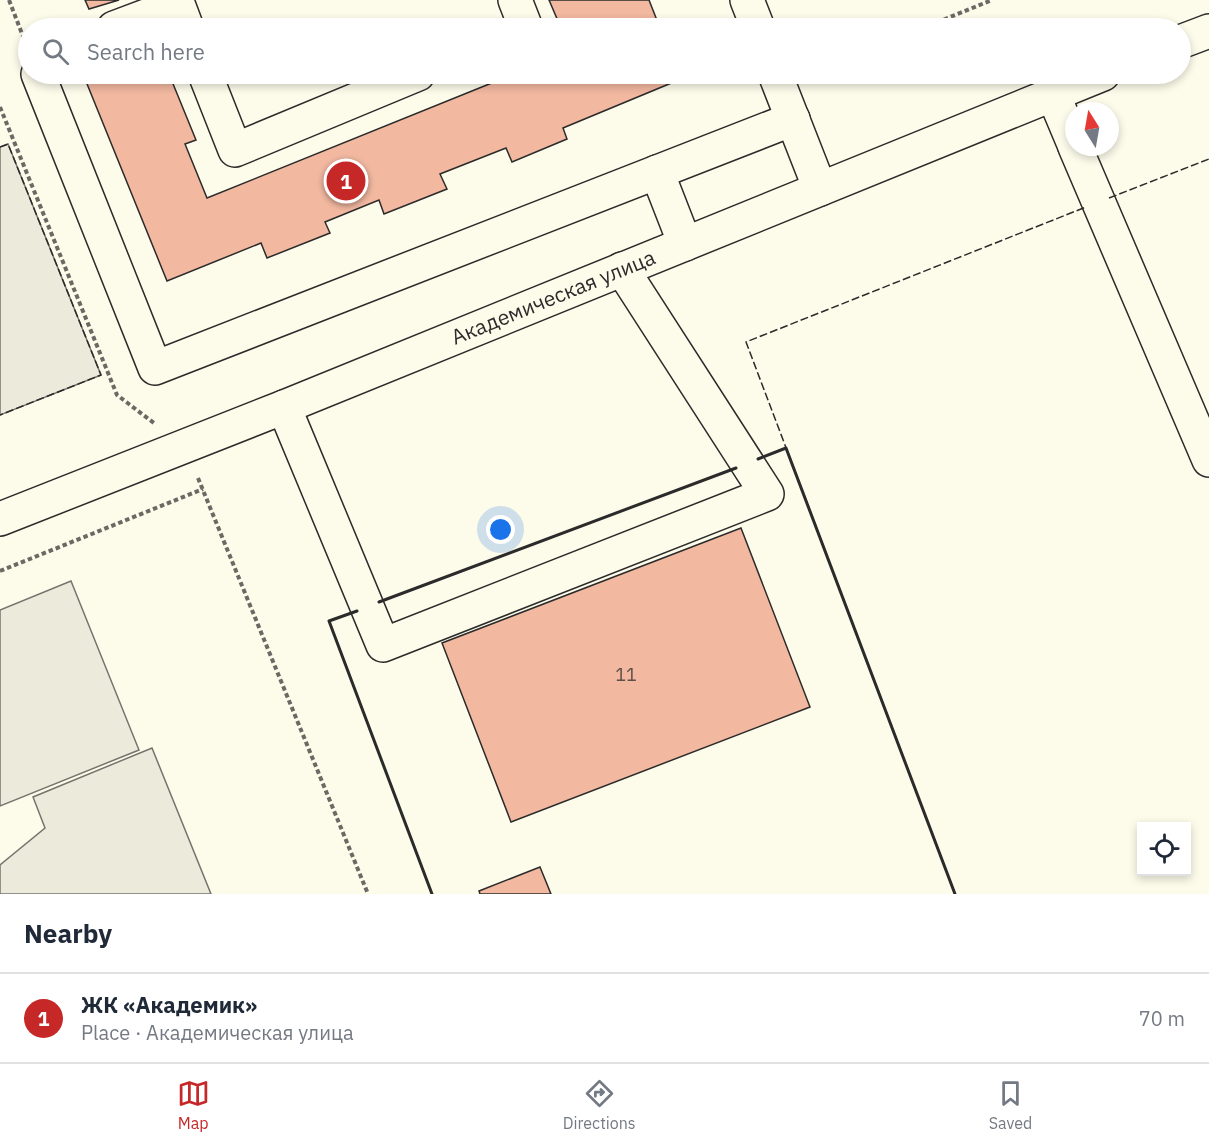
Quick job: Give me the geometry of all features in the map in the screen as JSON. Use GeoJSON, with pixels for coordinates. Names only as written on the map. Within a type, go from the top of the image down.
{"type":"FeatureCollection","features":[{"type":"Feature","properties":{"kind":"street"},"geometry":{"type":"LineString","coordinates":[[515,0],[522,18]]}},
{"type":"Feature","properties":{"kind":"street"},"geometry":{"type":"LineString","coordinates":[[747,0],[754,18]]}},
{"type":"Feature","properties":{"kind":"street"},"geometry":{"type":"LineString","coordinates":[[141,18],[178,4],[184,18]]}},
{"type":"Feature","properties":{"kind":"street"},"geometry":{"type":"LineString","coordinates":[[1191,38],[1209,31]]}},
{"type":"Feature","properties":{"kind":"street"},"geometry":{"type":"LineString","coordinates":[[42,84],[155,368],[793,118]]}},
{"type":"Feature","properties":{"kind":"street"},"geometry":{"type":"LineString","coordinates":[[209,84],[235,150],[394,84]]}},
{"type":"Feature","properties":{"kind":"street"},"geometry":{"type":"LineString","coordinates":[[780,84],[820,189]]}},
{"type":"Feature","properties":{"kind":"street","name":"Академическая улица"},"geometry":{"type":"LineString","coordinates":[[0,519],[284,407],[1078,84]]}},
{"type":"Feature","properties":{"kind":"street"},"geometry":{"type":"LineString","coordinates":[[1053,94],[1065,122]]}},
{"type":"Feature","properties":{"kind":"street"},"geometry":{"type":"LineString","coordinates":[[1080,156],[1209,460]]}},
{"type":"Feature","properties":{"kind":"street"},"geometry":{"type":"LineString","coordinates":[[657,172],[685,244]]}},
{"type":"Feature","properties":{"kind":"street"},"geometry":{"type":"LineString","coordinates":[[284,407],[383,645],[767,494],[622,269]]}},
{"type":"Feature","properties":{"kind":"path"},"geometry":{"type":"LineString","coordinates":[[9,0],[18,23]]}},
{"type":"Feature","properties":{"kind":"path"},"geometry":{"type":"LineString","coordinates":[[948,18],[992,0]]}},
{"type":"Feature","properties":{"kind":"path"},"geometry":{"type":"LineString","coordinates":[[0,107],[117,396],[186,446],[368,894]]}},
{"type":"Feature","properties":{"kind":"path"},"geometry":{"type":"LineString","coordinates":[[0,571],[203,489]]}},
{"type":"Feature","properties":{"kind":"shaded area"},"geometry":{"type":"Polygon","coordinates":[[[8,144],[101,375],[0,415],[0,147],[8,144]]]}},
{"type":"Feature","properties":{"kind":"shaded area"},"geometry":{"type":"Polygon","coordinates":[[[71,581],[139,750],[0,806],[0,610],[71,581]]]}},
{"type":"Feature","properties":{"kind":"shaded area"},"geometry":{"type":"Polygon","coordinates":[[[152,748],[211,894],[0,894],[0,865],[45,828],[33,797],[152,748]]]}},
{"type":"Feature","properties":{"kind":"building"},"geometry":{"type":"Polygon","coordinates":[[[85,0],[119,0],[89,9],[85,0]]]}},
{"type":"Feature","properties":{"kind":"building"},"geometry":{"type":"Polygon","coordinates":[[[549,0],[649,0],[656,18],[557,18],[549,0]]]}},
{"type":"Feature","properties":{"kind":"building"},"geometry":{"type":"Polygon","coordinates":[[[87,84],[173,84],[196,140],[185,144],[207,198],[489,84],[669,84],[563,128],[567,139],[512,162],[506,148],[440,174],[447,189],[384,214],[379,200],[325,222],[330,233],[267,258],[261,243],[167,281],[87,84]]]}},
{"type":"Feature","properties":{"kind":"building"},"geometry":{"type":"Polygon","coordinates":[[[741,528],[810,707],[511,822],[442,643],[741,528]]]}},
{"type":"Feature","properties":{"kind":"building"},"geometry":{"type":"Polygon","coordinates":[[[540,867],[551,894],[480,894],[479,891],[540,867]]]}},
{"type":"Feature","properties":{"kind":"fence"},"geometry":{"type":"LineString","coordinates":[[0,147],[8,144],[101,375],[0,415]]}},
{"type":"Feature","properties":{"kind":"fence"},"geometry":{"type":"LineString","coordinates":[[1109,198],[1209,159]]}},
{"type":"Feature","properties":{"kind":"fence"},"geometry":{"type":"LineString","coordinates":[[955,894],[746,342],[1086,207]]}},
{"type":"Feature","properties":{"kind":"wall"},"geometry":{"type":"LineString","coordinates":[[758,459],[786,448],[955,894]]}},
{"type":"Feature","properties":{"kind":"wall"},"geometry":{"type":"LineString","coordinates":[[379,602],[736,468]]}},
{"type":"Feature","properties":{"kind":"wall"},"geometry":{"type":"LineString","coordinates":[[357,611],[329,621],[432,894]]}},
{"type":"Feature","properties":{"kind":"place","name":"ЖК «Академик»"},"geometry":{"type":"Point","coordinates":[346,181]}}]}
